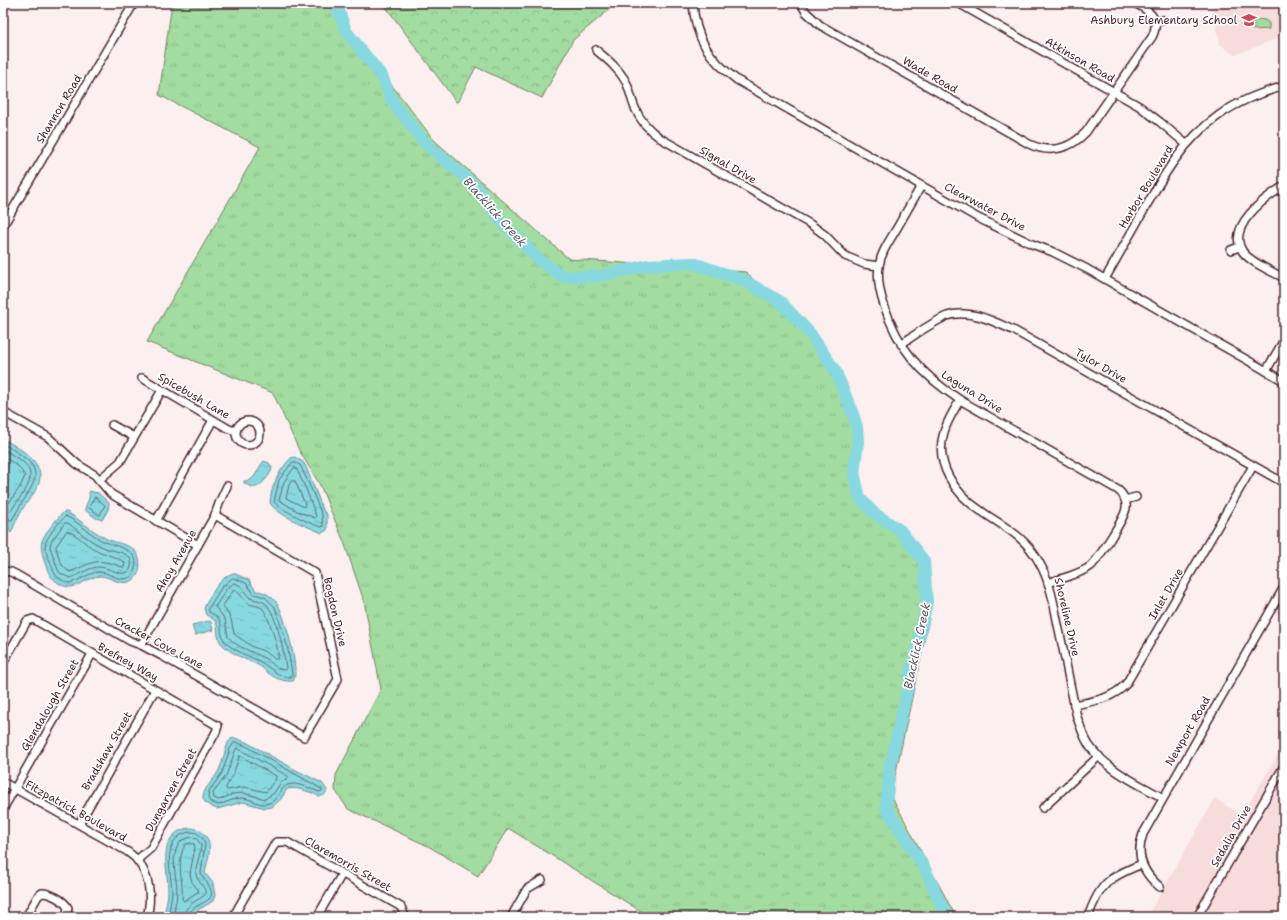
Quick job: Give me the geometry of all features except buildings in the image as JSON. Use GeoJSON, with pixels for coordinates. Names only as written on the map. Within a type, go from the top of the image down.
{"type":"FeatureCollection","features":[{"type":"Feature","properties":{"kind":"street","name":"Shannon Road"},"geometry":{"type":"LineString","coordinates":[[3,226],[134,3]]}},
{"type":"Feature","properties":{"kind":"street","name":"Clearwater Drive"},"geometry":{"type":"LineString","coordinates":[[693,3],[697,28],[703,44],[712,58],[723,70],[736,80],[978,218],[1032,244],[1053,252],[1105,279],[1284,381]]}},
{"type":"Feature","properties":{"kind":"street","name":"Wade Road"},"geometry":{"type":"LineString","coordinates":[[801,3],[806,12],[820,25],[1029,144],[1043,149],[1057,149],[1073,143],[1080,138],[1095,120],[1114,92]]}},
{"type":"Feature","properties":{"kind":"street","name":"Atkinson Road"},"geometry":{"type":"LineString","coordinates":[[958,3],[1150,114],[1186,144]]}},
{"type":"Feature","properties":{"kind":"street"},"geometry":{"type":"LineString","coordinates":[[1114,92],[1152,37],[1155,28],[1154,20],[1149,12],[1135,3]]}},
{"type":"Feature","properties":{"kind":"street"},"geometry":{"type":"LineString","coordinates":[[1154,20],[1163,20]]}},
{"type":"Feature","properties":{"kind":"street","name":"Signal Drive"},"geometry":{"type":"LineString","coordinates":[[596,50],[620,72],[626,82],[635,108],[642,121],[655,135],[810,224],[825,235],[840,251],[850,258],[864,264],[879,266]]}},
{"type":"Feature","properties":{"kind":"street","name":"Harbor Boulevard"},"geometry":{"type":"LineString","coordinates":[[1105,279],[1170,165],[1186,144],[1200,129],[1218,115],[1263,92],[1284,86]]}},
{"type":"Feature","properties":{"kind":"street","name":"Laguna Drive"},"geometry":{"type":"LineString","coordinates":[[921,186],[887,245],[879,266],[879,282],[882,298],[890,321],[901,344],[915,362],[940,387],[960,400],[1118,490],[1125,500]]}},
{"type":"Feature","properties":{"kind":"street"},"geometry":{"type":"LineString","coordinates":[[1284,186],[1257,206],[1241,227],[1238,236],[1239,246],[1243,253],[1284,278]]}},
{"type":"Feature","properties":{"kind":"street"},"geometry":{"type":"LineString","coordinates":[[1231,250],[1239,246]]}},
{"type":"Feature","properties":{"kind":"street","name":"Tylor Drive"},"geometry":{"type":"LineString","coordinates":[[901,344],[938,321],[955,314],[973,315],[998,323],[1015,330],[1284,483]]}},
{"type":"Feature","properties":{"kind":"street"},"geometry":{"type":"LineString","coordinates":[[1266,371],[1284,340]]}},
{"type":"Feature","properties":{"kind":"street","name":"Spicebush Lane"},"geometry":{"type":"LineString","coordinates":[[142,378],[213,420],[229,429],[236,431]]}},
{"type":"Feature","properties":{"kind":"street"},"geometry":{"type":"LineString","coordinates":[[99,480],[120,462],[162,390]]}},
{"type":"Feature","properties":{"kind":"street","name":"Shoreline Drive"},"geometry":{"type":"LineString","coordinates":[[960,400],[947,422],[942,440],[942,457],[946,473],[952,484],[962,496],[971,504],[1010,529],[1024,541],[1039,562],[1048,583],[1054,603],[1074,705],[1081,730],[1091,748],[1114,769],[1163,798]]}},
{"type":"Feature","properties":{"kind":"street"},"geometry":{"type":"LineString","coordinates":[[3,412],[48,438],[77,464],[95,475],[111,494],[198,545]]}},
{"type":"Feature","properties":{"kind":"street"},"geometry":{"type":"LineString","coordinates":[[156,521],[213,420]]}},
{"type":"Feature","properties":{"kind":"street"},"geometry":{"type":"LineString","coordinates":[[112,425],[134,437]]}},
{"type":"Feature","properties":{"kind":"street","name":"Inlet Drive"},"geometry":{"type":"LineString","coordinates":[[1074,705],[1108,697],[1115,694],[1126,684],[1253,466]]}},
{"type":"Feature","properties":{"kind":"street","name":"Ahoy Avenue"},"geometry":{"type":"LineString","coordinates":[[141,645],[215,515],[227,486]]}},
{"type":"Feature","properties":{"kind":"street"},"geometry":{"type":"LineString","coordinates":[[1048,583],[1084,570],[1096,561],[1124,513],[1126,506],[1125,500],[1136,497]]}},
{"type":"Feature","properties":{"kind":"street","name":"Bogdon Drive"},"geometry":{"type":"LineString","coordinates":[[215,515],[315,573],[338,679],[304,737]]}},
{"type":"Feature","properties":{"kind":"street","name":"Cracker Cove Lane"},"geometry":{"type":"LineString","coordinates":[[3,570],[17,575],[130,641],[141,645],[304,737]]}},
{"type":"Feature","properties":{"kind":"street","name":"Newport Road"},"geometry":{"type":"LineString","coordinates":[[1160,887],[1148,876],[1142,864],[1139,849],[1140,841],[1146,827],[1284,587]]}},
{"type":"Feature","properties":{"kind":"street","name":"Brefney Way"},"geometry":{"type":"LineString","coordinates":[[3,663],[27,621],[33,619],[218,726]]}},
{"type":"Feature","properties":{"kind":"street","name":"Glendalough Street"},"geometry":{"type":"LineString","coordinates":[[3,809],[92,654]]}},
{"type":"Feature","properties":{"kind":"street","name":"Bradshaw Street"},"geometry":{"type":"LineString","coordinates":[[79,824],[155,690]]}},
{"type":"Feature","properties":{"kind":"street","name":"Dungarven Street"},"geometry":{"type":"LineString","coordinates":[[137,860],[151,848],[218,726]]}},
{"type":"Feature","properties":{"kind":"street"},"geometry":{"type":"LineString","coordinates":[[1043,808],[1099,756]]}},
{"type":"Feature","properties":{"kind":"street","name":"Sedalia Drive"},"geometry":{"type":"LineString","coordinates":[[1197,917],[1284,766]]}},
{"type":"Feature","properties":{"kind":"street","name":"Fitzpatrick Boulevard"},"geometry":{"type":"LineString","coordinates":[[3,782],[128,852],[137,860]]}},
{"type":"Feature","properties":{"kind":"street","name":"Claremorris Street"},"geometry":{"type":"LineString","coordinates":[[233,917],[276,842],[287,842],[401,907],[403,916]]}},
{"type":"Feature","properties":{"kind":"street"},"geometry":{"type":"LineString","coordinates":[[137,860],[143,871],[150,891],[147,917]]}},
{"type":"Feature","properties":{"kind":"street"},"geometry":{"type":"LineString","coordinates":[[1088,917],[1094,901],[1106,882],[1125,871],[1142,864]]}},
{"type":"Feature","properties":{"kind":"street"},"geometry":{"type":"LineString","coordinates":[[317,917],[342,874]]}},
{"type":"Feature","properties":{"kind":"street"},"geometry":{"type":"LineString","coordinates":[[511,917],[527,889],[542,880]]}},
{"type":"Feature","properties":{"kind":"street"},"geometry":{"type":"LineString","coordinates":[[26,917],[38,896],[42,893],[47,893],[66,904],[68,908],[66,917]]}},
{"type":"Feature","properties":{"kind":"shaded area","name":"Ashbury Elementary School"},"geometry":{"type":"Polygon","coordinates":[[[1211,3],[1284,3],[1284,36],[1234,55],[1219,43],[1211,3]]]}},
{"type":"Feature","properties":{"kind":"shaded area"},"geometry":{"type":"Polygon","coordinates":[[[1284,745],[1284,917],[1147,917],[1215,799],[1242,815],[1284,745]]]}},
{"type":"Feature","properties":{"kind":"green space"},"geometry":{"type":"Polygon","coordinates":[[[172,3],[340,3],[343,22],[434,140],[569,259],[746,272],[821,349],[859,432],[860,498],[924,561],[929,619],[891,795],[956,917],[650,917],[508,828],[478,876],[428,846],[348,809],[335,790],[336,775],[381,689],[364,601],[344,542],[320,485],[299,450],[273,393],[147,342],[260,147],[159,95],[172,3]]]}},
{"type":"Feature","properties":{"kind":"green space"},"geometry":{"type":"Polygon","coordinates":[[[383,3],[614,3],[611,8],[573,40],[542,98],[476,67],[457,103],[383,3]]]}},
{"type":"Feature","properties":{"kind":"green space"},"geometry":{"type":"Polygon","coordinates":[[[1258,19],[1265,20],[1269,23],[1269,29],[1253,30],[1250,24],[1258,19]]]}},
{"type":"Feature","properties":{"kind":"water"},"geometry":{"type":"Polygon","coordinates":[[[3,439],[27,454],[37,465],[40,471],[40,478],[37,487],[20,513],[11,533],[3,515],[3,439]]]}},
{"type":"Feature","properties":{"kind":"water"},"geometry":{"type":"Polygon","coordinates":[[[295,457],[303,462],[306,467],[324,512],[327,514],[327,530],[322,533],[279,512],[270,503],[272,490],[279,473],[291,458],[295,457]]]}},
{"type":"Feature","properties":{"kind":"water"},"geometry":{"type":"Polygon","coordinates":[[[264,461],[269,463],[272,468],[266,479],[256,487],[251,487],[244,483],[244,481],[248,481],[254,477],[264,461]]]}},
{"type":"Feature","properties":{"kind":"water"},"geometry":{"type":"Polygon","coordinates":[[[90,491],[97,492],[109,503],[108,510],[102,520],[96,518],[85,510],[90,491]]]}},
{"type":"Feature","properties":{"kind":"water"},"geometry":{"type":"Polygon","coordinates":[[[64,512],[67,512],[105,538],[132,548],[138,555],[140,564],[136,577],[125,583],[100,576],[72,587],[61,584],[54,579],[48,572],[42,553],[41,544],[43,538],[55,521],[64,512]]]}},
{"type":"Feature","properties":{"kind":"water"},"geometry":{"type":"Polygon","coordinates":[[[233,573],[249,580],[256,591],[268,595],[277,603],[284,618],[291,643],[295,667],[295,676],[293,681],[279,679],[273,676],[259,666],[233,653],[221,643],[218,635],[217,624],[206,615],[204,608],[212,593],[224,578],[233,573]]]}},
{"type":"Feature","properties":{"kind":"water"},"geometry":{"type":"Polygon","coordinates":[[[209,621],[211,622],[213,630],[195,635],[192,625],[209,621]]]}},
{"type":"Feature","properties":{"kind":"water"},"geometry":{"type":"Polygon","coordinates":[[[235,738],[246,742],[322,783],[327,790],[326,793],[319,796],[300,789],[287,789],[281,799],[272,807],[265,808],[243,802],[217,809],[208,805],[204,801],[204,791],[216,776],[222,764],[228,743],[231,739],[235,738]]]}},
{"type":"Feature","properties":{"kind":"water"},"geometry":{"type":"Polygon","coordinates":[[[188,828],[196,829],[201,832],[207,837],[209,842],[209,852],[205,873],[213,883],[215,896],[213,901],[198,910],[191,917],[165,917],[168,897],[166,854],[168,845],[171,838],[178,832],[188,828]]]}},
{"type":"Feature","properties":{"kind":"waterway","name":"Blacklick Creek"},"geometry":{"type":"LineString","coordinates":[[336,3],[346,31],[382,76],[393,103],[425,143],[473,184],[499,219],[540,261],[564,277],[601,276],[648,265],[693,263],[743,280],[781,302],[810,333],[836,372],[857,427],[858,442],[854,473],[860,498],[874,513],[900,530],[924,561],[927,603],[890,766],[886,808],[924,867],[947,917]]}},
{"type":"Feature","properties":{"kind":"place","name":"Ashbury Elementary School"},"geometry":{"type":"Point","coordinates":[1249,20]}}]}
